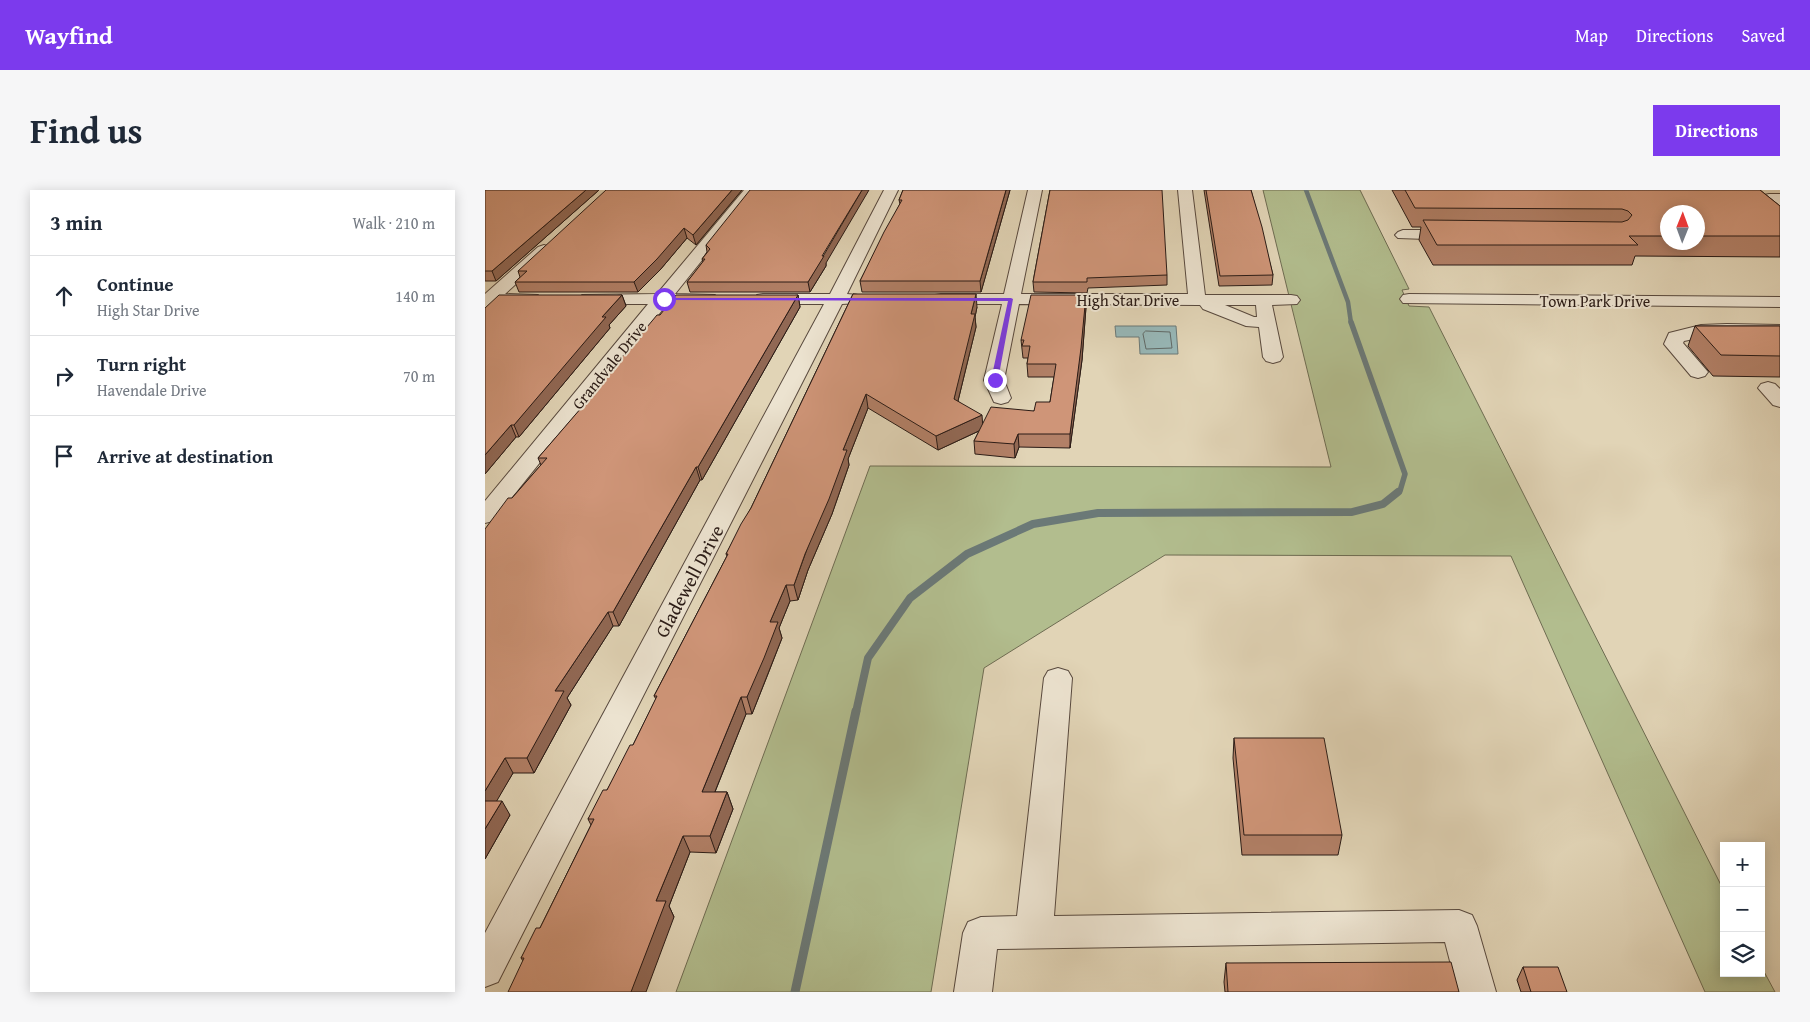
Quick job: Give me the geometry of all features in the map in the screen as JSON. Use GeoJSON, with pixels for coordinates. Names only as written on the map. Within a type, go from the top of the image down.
{"type":"FeatureCollection","features":[{"type":"Feature","properties":{"kind":"street","name":"Grandvale Drive"},"geometry":{"type":"LineString","coordinates":[[485,516],[664,299],[751,190]]}},
{"type":"Feature","properties":{"kind":"street","name":"Gladewell Drive"},"geometry":{"type":"LineString","coordinates":[[485,970],[836,299],[891,190]]}},
{"type":"Feature","properties":{"kind":"street"},"geometry":{"type":"LineString","coordinates":[[1001,398],[995,380],[1035,190]]}},
{"type":"Feature","properties":{"kind":"street"},"geometry":{"type":"LineString","coordinates":[[1185,190],[1197,300],[1252,322],[1267,322]]}},
{"type":"Feature","properties":{"kind":"street"},"geometry":{"type":"LineString","coordinates":[[1780,198],[1769,198],[1780,207]]}},
{"type":"Feature","properties":{"kind":"street"},"geometry":{"type":"LineString","coordinates":[[1403,235],[1471,235]]}},
{"type":"Feature","properties":{"kind":"street"},"geometry":{"type":"LineString","coordinates":[[487,300],[553,241]]}},
{"type":"Feature","properties":{"kind":"street"},"geometry":{"type":"LineString","coordinates":[[487,300],[548,299]]}},
{"type":"Feature","properties":{"kind":"street"},"geometry":{"type":"LineString","coordinates":[[567,299],[721,299]]}},
{"type":"Feature","properties":{"kind":"street"},"geometry":{"type":"LineString","coordinates":[[750,299],[865,299]]}},
{"type":"Feature","properties":{"kind":"street","name":"High Star Drive"},"geometry":{"type":"LineString","coordinates":[[923,299],[1291,300]]}},
{"type":"Feature","properties":{"kind":"street","name":"Town Park Drive"},"geometry":{"type":"LineString","coordinates":[[1409,299],[1780,302]]}},
{"type":"Feature","properties":{"kind":"street"},"geometry":{"type":"LineString","coordinates":[[1263,300],[1273,357]]}},
{"type":"Feature","properties":{"kind":"street"},"geometry":{"type":"LineString","coordinates":[[1681,301],[1710,331]]}},
{"type":"Feature","properties":{"kind":"street"},"geometry":{"type":"LineString","coordinates":[[1698,372],[1673,344],[1676,337],[1688,332],[1780,331]]}},
{"type":"Feature","properties":{"kind":"street"},"geometry":{"type":"LineString","coordinates":[[1034,932],[1058,678]]}},
{"type":"Feature","properties":{"kind":"street"},"geometry":{"type":"LineString","coordinates":[[973,992],[981,933],[1459,926],[1477,992]]}},
{"type":"Feature","properties":{"kind":"green space"},"geometry":{"type":"Polygon","coordinates":[[[1263,190],[1360,190],[1409,289],[1402,290],[1409,306],[1429,307],[1720,883],[1720,977],[1765,977],[1765,973],[1775,992],[1705,992],[1511,556],[1165,555],[984,668],[931,992],[676,992],[870,466],[1331,467],[1263,190]]]}},
{"type":"Feature","properties":{"kind":"water"},"geometry":{"type":"Polygon","coordinates":[[[1115,326],[1176,326],[1178,354],[1140,354],[1139,337],[1116,337],[1115,326]]]}},
{"type":"Feature","properties":{"kind":"building"},"geometry":{"type":"Polygon","coordinates":[[[485,190],[586,190],[492,271],[485,271],[485,190]]]}},
{"type":"Feature","properties":{"kind":"building"},"geometry":{"type":"Polygon","coordinates":[[[606,190],[732,190],[693,235],[684,228],[634,282],[515,282],[527,271],[518,271],[606,190]]]}},
{"type":"Feature","properties":{"kind":"building"},"geometry":{"type":"Polygon","coordinates":[[[750,190],[862,190],[808,282],[687,282],[705,259],[702,259],[710,249],[706,245],[750,190]]]}},
{"type":"Feature","properties":{"kind":"building"},"geometry":{"type":"Polygon","coordinates":[[[903,190],[1006,190],[980,281],[860,281],[902,200],[899,200],[903,190]]]}},
{"type":"Feature","properties":{"kind":"building"},"geometry":{"type":"Polygon","coordinates":[[[1050,190],[1162,190],[1167,275],[1087,278],[1087,282],[1033,282],[1050,190]]]}},
{"type":"Feature","properties":{"kind":"building"},"geometry":{"type":"Polygon","coordinates":[[[1206,190],[1251,190],[1273,275],[1220,276],[1206,190]]]}},
{"type":"Feature","properties":{"kind":"building"},"geometry":{"type":"Polygon","coordinates":[[[1405,190],[1760,190],[1780,206],[1780,236],[1705,236],[1705,205],[1660,205],[1660,236],[1629,236],[1638,245],[1437,245],[1423,220],[1622,222],[1628,220],[1632,215],[1622,209],[1415,208],[1405,190]]]}},
{"type":"Feature","properties":{"kind":"building"},"geometry":{"type":"Polygon","coordinates":[[[853,294],[976,294],[971,314],[975,314],[954,399],[982,415],[936,436],[866,394],[843,450],[847,450],[829,499],[794,585],[786,585],[770,622],[778,622],[764,658],[747,697],[741,697],[702,792],[727,792],[710,836],[683,836],[656,901],[666,901],[631,992],[508,992],[524,958],[521,958],[536,928],[540,928],[594,819],[588,819],[603,790],[607,790],[630,745],[633,745],[657,696],[654,696],[728,554],[726,554],[741,524],[751,508],[853,294]]]}},
{"type":"Feature","properties":{"kind":"building"},"geometry":{"type":"Polygon","coordinates":[[[499,295],[622,295],[602,317],[606,317],[514,425],[511,425],[485,455],[485,308],[499,295]]]}},
{"type":"Feature","properties":{"kind":"building"},"geometry":{"type":"Polygon","coordinates":[[[676,295],[798,295],[613,612],[608,612],[555,691],[564,691],[527,758],[505,758],[485,791],[485,529],[508,498],[512,498],[547,458],[538,458],[657,315],[660,315],[676,295]]]}},
{"type":"Feature","properties":{"kind":"building"},"geometry":{"type":"Polygon","coordinates":[[[1031,295],[1086,295],[1070,434],[1018,434],[1014,444],[974,441],[991,407],[1034,411],[1036,402],[1050,402],[1056,364],[1027,364],[1030,346],[1022,346],[1024,340],[1021,340],[1031,295]]]}},
{"type":"Feature","properties":{"kind":"building"},"geometry":{"type":"Polygon","coordinates":[[[1695,326],[1780,326],[1780,356],[1721,355],[1695,326]]]}},
{"type":"Feature","properties":{"kind":"building"},"geometry":{"type":"Polygon","coordinates":[[[1234,738],[1324,738],[1342,835],[1244,835],[1234,738]]]}},
{"type":"Feature","properties":{"kind":"building"},"geometry":{"type":"Polygon","coordinates":[[[485,801],[502,801],[485,829],[485,801]]]}},
{"type":"Feature","properties":{"kind":"building"},"geometry":{"type":"Polygon","coordinates":[[[1451,962],[1459,992],[1228,992],[1226,963],[1451,962]]]}},
{"type":"Feature","properties":{"kind":"building"},"geometry":{"type":"Polygon","coordinates":[[[1523,967],[1558,967],[1567,992],[1531,992],[1523,967]]]}},
{"type":"Feature","properties":{"kind":"waterway"},"geometry":{"type":"LineString","coordinates":[[1306,190],[1348,302],[1351,323]]}},
{"type":"Feature","properties":{"kind":"waterway"},"geometry":{"type":"LineString","coordinates":[[1351,322],[1405,474],[1400,491],[1397,493]]}},
{"type":"Feature","properties":{"kind":"waterway"},"geometry":{"type":"LineString","coordinates":[[856,712],[868,658],[910,598],[967,554],[1033,524],[1098,513],[1352,512],[1383,504],[1398,492]]}},
{"type":"Feature","properties":{"kind":"waterway"},"geometry":{"type":"LineString","coordinates":[[795,992],[856,711]]}},
{"type":"Feature","properties":{"kind":"route"},"geometry":{"type":"LineString","coordinates":[[664,299],[1011,299],[995,380]]}}]}
